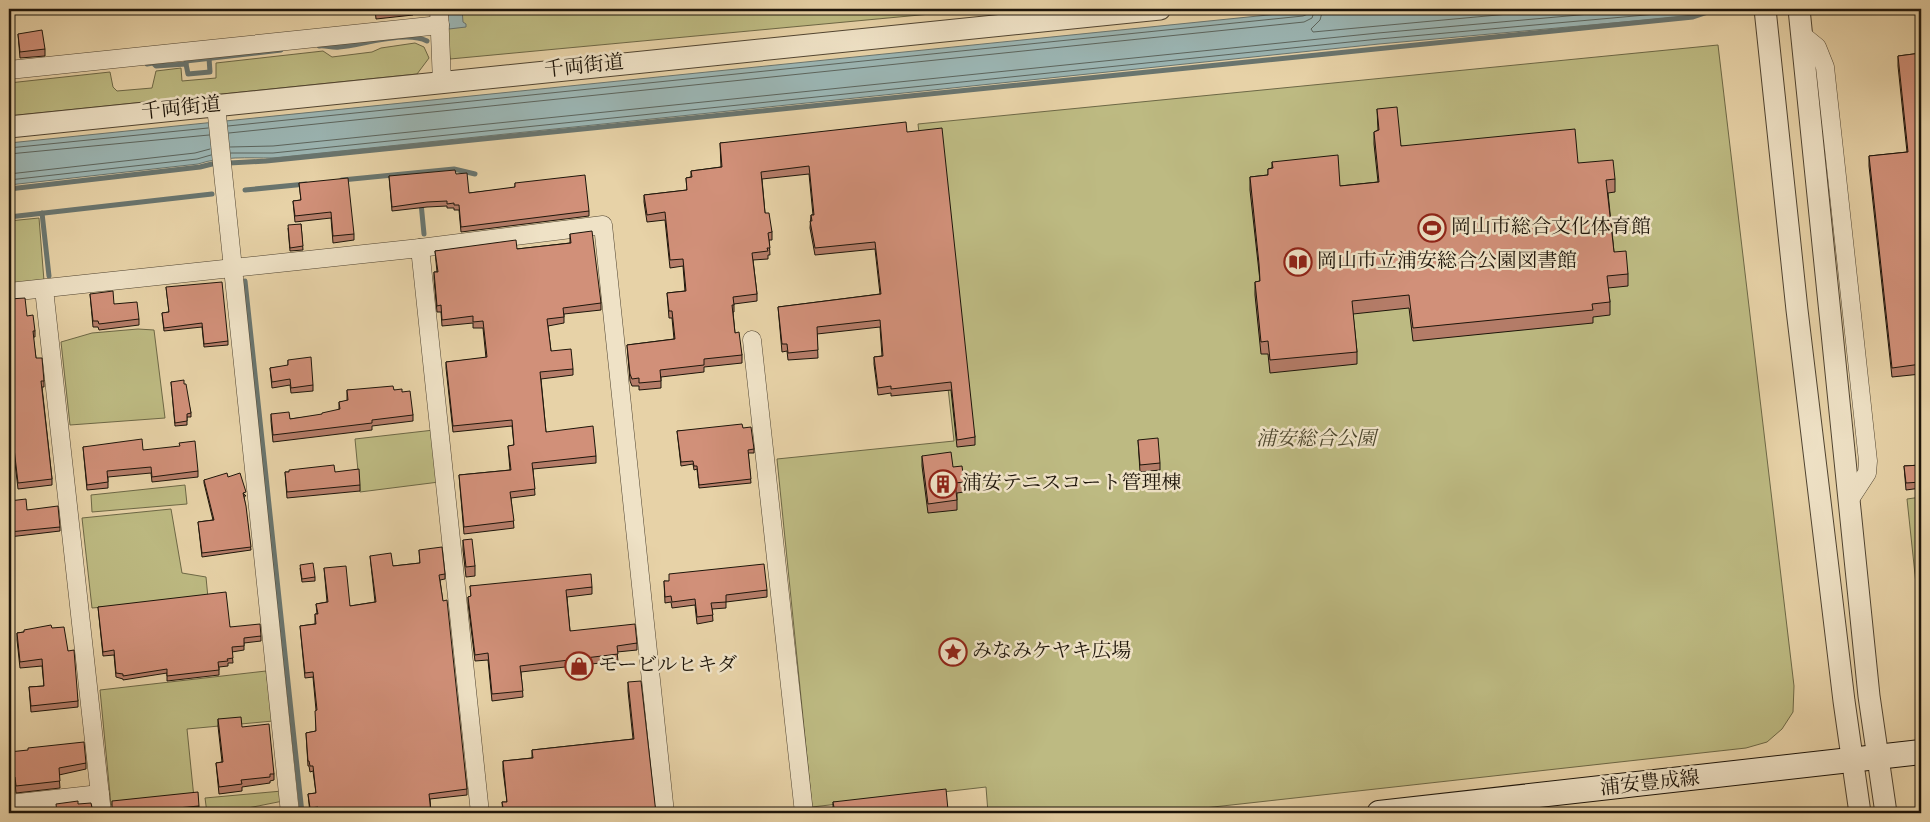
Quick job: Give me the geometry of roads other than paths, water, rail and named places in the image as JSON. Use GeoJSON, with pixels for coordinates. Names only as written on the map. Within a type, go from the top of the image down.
{"type":"FeatureCollection","features":[{"type":"Feature","properties":{"kind":"main road","name":"浦安豊成線"},"geometry":{"type":"LineString","coordinates":[[1379,813],[1457,809],[1921,752]]}},
{"type":"Feature","properties":{"kind":"street","name":"千両街道"},"geometry":{"type":"LineString","coordinates":[[9,127],[216,112],[442,83],[1160,9]]}},
{"type":"Feature","properties":{"kind":"street"},"geometry":{"type":"LineString","coordinates":[[1765,9],[1797,310],[1844,701],[1860,813]]}},
{"type":"Feature","properties":{"kind":"street"},"geometry":{"type":"LineString","coordinates":[[1799,9],[1870,696],[1886,813]]}},
{"type":"Feature","properties":{"kind":"street"},"geometry":{"type":"LineString","coordinates":[[9,70],[440,17],[442,83]]}},
{"type":"Feature","properties":{"kind":"street"},"geometry":{"type":"LineString","coordinates":[[216,112],[290,813]]}},
{"type":"Feature","properties":{"kind":"street"},"geometry":{"type":"LineString","coordinates":[[9,292],[420,248],[604,225],[665,813]]}},
{"type":"Feature","properties":{"kind":"street"},"geometry":{"type":"LineString","coordinates":[[420,248],[480,813]]}},
{"type":"Feature","properties":{"kind":"street"},"geometry":{"type":"LineString","coordinates":[[44,289],[102,813]]}},
{"type":"Feature","properties":{"kind":"street"},"geometry":{"type":"LineString","coordinates":[[752,340],[804,813]]}},
{"type":"Feature","properties":{"kind":"street"},"geometry":{"type":"LineString","coordinates":[[9,804],[100,794]]}},
{"type":"Feature","properties":{"kind":"water"},"geometry":{"type":"Polygon","coordinates":[[[448,9],[462,9],[463,22],[466,24],[466,27],[449,29],[448,9]]]}},
{"type":"Feature","properties":{"kind":"water"},"geometry":{"type":"Polygon","coordinates":[[[1327,9],[1709,9],[1691,16],[1379,44],[273,158],[226,159],[198,164],[9,185],[9,143],[1327,9]]]}},
{"type":"Feature","properties":{"kind":"waterway"},"geometry":{"type":"LineString","coordinates":[[9,189],[200,167],[212,164],[266,161],[1693,17],[1711,11],[1731,9]]}},
{"type":"Feature","properties":{"kind":"waterway"},"geometry":{"type":"LineString","coordinates":[[319,46],[349,46],[384,39],[408,37],[427,41]]}},
{"type":"Feature","properties":{"kind":"waterway"},"geometry":{"type":"LineString","coordinates":[[147,64],[153,63],[156,66],[186,64],[186,61],[281,50]]}},
{"type":"Feature","properties":{"kind":"waterway"},"geometry":{"type":"LineString","coordinates":[[186,64],[188,74],[210,72],[209,58]]}},
{"type":"Feature","properties":{"kind":"waterway"},"geometry":{"type":"LineString","coordinates":[[342,180],[454,169],[475,174]]}},
{"type":"Feature","properties":{"kind":"waterway"},"geometry":{"type":"LineString","coordinates":[[245,190],[306,184]]}},
{"type":"Feature","properties":{"kind":"waterway"},"geometry":{"type":"LineString","coordinates":[[9,217],[212,194]]}},
{"type":"Feature","properties":{"kind":"waterway"},"geometry":{"type":"LineString","coordinates":[[421,203],[424,234]]}},
{"type":"Feature","properties":{"kind":"waterway"},"geometry":{"type":"LineString","coordinates":[[42,213],[49,276]]}},
{"type":"Feature","properties":{"kind":"waterway"},"geometry":{"type":"LineString","coordinates":[[245,281],[302,813]]}},
{"type":"Feature","properties":{"kind":"place","name":"岡山市総合文化体育館"},"geometry":{"type":"Point","coordinates":[1432,228]}},
{"type":"Feature","properties":{"kind":"place","name":"岡山市立浦安総合公園図書館"},"geometry":{"type":"Point","coordinates":[1298,262]}},
{"type":"Feature","properties":{"kind":"place","name":"浦安テニスコート管理棟"},"geometry":{"type":"Point","coordinates":[943,484]}},
{"type":"Feature","properties":{"kind":"place","name":"みなみケヤキ広場"},"geometry":{"type":"Point","coordinates":[953,652]}},
{"type":"Feature","properties":{"kind":"place","name":"モービルヒキダ"},"geometry":{"type":"Point","coordinates":[579,666]}},
{"type":"Feature","properties":{"kind":"park label","name":"浦安総合公園"},"geometry":{"type":"Point","coordinates":[1316,440]}}]}
